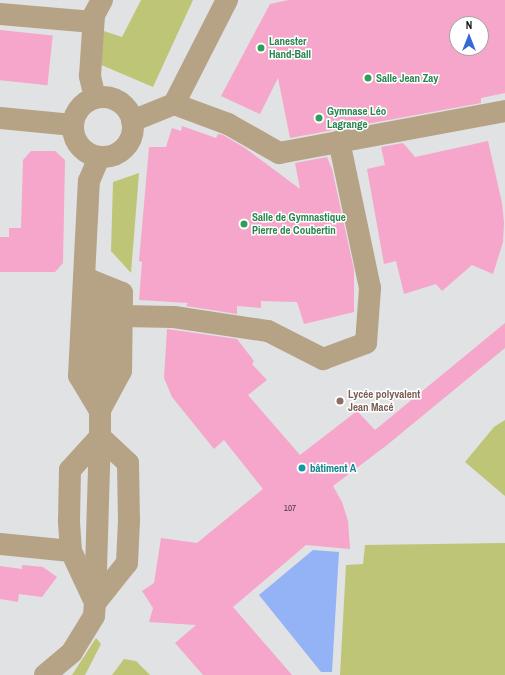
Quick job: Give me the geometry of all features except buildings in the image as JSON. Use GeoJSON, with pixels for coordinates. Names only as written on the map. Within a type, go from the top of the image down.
{"type":"FeatureCollection","features":[{"type":"Feature","properties":{"kind":"street"},"geometry":{"type":"LineString","coordinates":[[95,98],[90,76],[94,15],[102,0]]}},
{"type":"Feature","properties":{"kind":"street"},"geometry":{"type":"LineString","coordinates":[[174,104],[227,0]]}},
{"type":"Feature","properties":{"kind":"street"},"geometry":{"type":"LineString","coordinates":[[0,14],[94,22]]}},
{"type":"Feature","properties":{"kind":"street"},"geometry":{"type":"LineString","coordinates":[[95,98],[112,98],[127,107],[132,120],[133,131],[130,141],[123,149],[114,155],[99,157],[89,154],[79,145],[74,135],[73,124],[78,110],[85,103],[95,98]]}},
{"type":"Feature","properties":{"kind":"street"},"geometry":{"type":"LineString","coordinates":[[132,120],[174,104],[228,124],[279,153],[505,111]]}},
{"type":"Feature","properties":{"kind":"street"},"geometry":{"type":"LineString","coordinates":[[0,118],[73,124]]}},
{"type":"Feature","properties":{"kind":"street"},"geometry":{"type":"LineString","coordinates":[[122,316],[174,318],[268,331],[322,359],[366,343],[370,288],[339,141]]}},
{"type":"Feature","properties":{"kind":"street"},"geometry":{"type":"LineString","coordinates":[[45,675],[72,652],[94,616],[100,437],[99,410],[79,376],[89,181],[99,157]]}},
{"type":"Feature","properties":{"kind":"street"},"geometry":{"type":"LineString","coordinates":[[84,278],[122,293],[121,371],[99,410]]}},
{"type":"Feature","properties":{"kind":"street"},"geometry":{"type":"LineString","coordinates":[[95,603],[71,550],[69,521],[70,470],[100,437]]}},
{"type":"Feature","properties":{"kind":"street"},"geometry":{"type":"LineString","coordinates":[[95,603],[127,563],[129,521],[128,463],[100,437]]}},
{"type":"Feature","properties":{"kind":"street"},"geometry":{"type":"LineString","coordinates":[[0,544],[71,550]]}},
{"type":"Feature","properties":{"kind":"green space"},"geometry":{"type":"Polygon","coordinates":[[[141,0],[193,0],[153,87],[99,64],[101,30],[122,37],[141,0]]]}},
{"type":"Feature","properties":{"kind":"green space"},"geometry":{"type":"Polygon","coordinates":[[[139,173],[131,273],[111,251],[113,182],[139,173]]]}},
{"type":"Feature","properties":{"kind":"green space"},"geometry":{"type":"Polygon","coordinates":[[[505,420],[505,496],[465,462],[494,427],[505,420]]]}},
{"type":"Feature","properties":{"kind":"green space"},"geometry":{"type":"Polygon","coordinates":[[[505,543],[505,675],[340,675],[346,565],[363,564],[365,545],[505,543]]]}},
{"type":"Feature","properties":{"kind":"green space"},"geometry":{"type":"Polygon","coordinates":[[[96,638],[101,644],[85,675],[72,675],[96,638]]]}},
{"type":"Feature","properties":{"kind":"green space"},"geometry":{"type":"Polygon","coordinates":[[[124,659],[136,661],[150,675],[112,675],[124,659]]]}},
{"type":"Feature","properties":{"kind":"water"},"geometry":{"type":"Polygon","coordinates":[[[313,550],[339,552],[332,672],[321,672],[259,595],[313,550]]]}},
{"type":"Feature","properties":{"kind":"place","name":"Lanester Hand-Ball"},"geometry":{"type":"Point","coordinates":[261,48]}},
{"type":"Feature","properties":{"kind":"place","name":"Salle Jean Zay"},"geometry":{"type":"Point","coordinates":[368,78]}},
{"type":"Feature","properties":{"kind":"place","name":"Gymnase Léo Lagrange"},"geometry":{"type":"Point","coordinates":[319,118]}},
{"type":"Feature","properties":{"kind":"place","name":"Salle de Gymnastique Pierre de Coubertin"},"geometry":{"type":"Point","coordinates":[244,224]}},
{"type":"Feature","properties":{"kind":"place","name":"Lycée polyvalent Jean Macé"},"geometry":{"type":"Point","coordinates":[340,401]}},
{"type":"Feature","properties":{"kind":"place","name":"bâtiment A"},"geometry":{"type":"Point","coordinates":[302,468]}}]}
